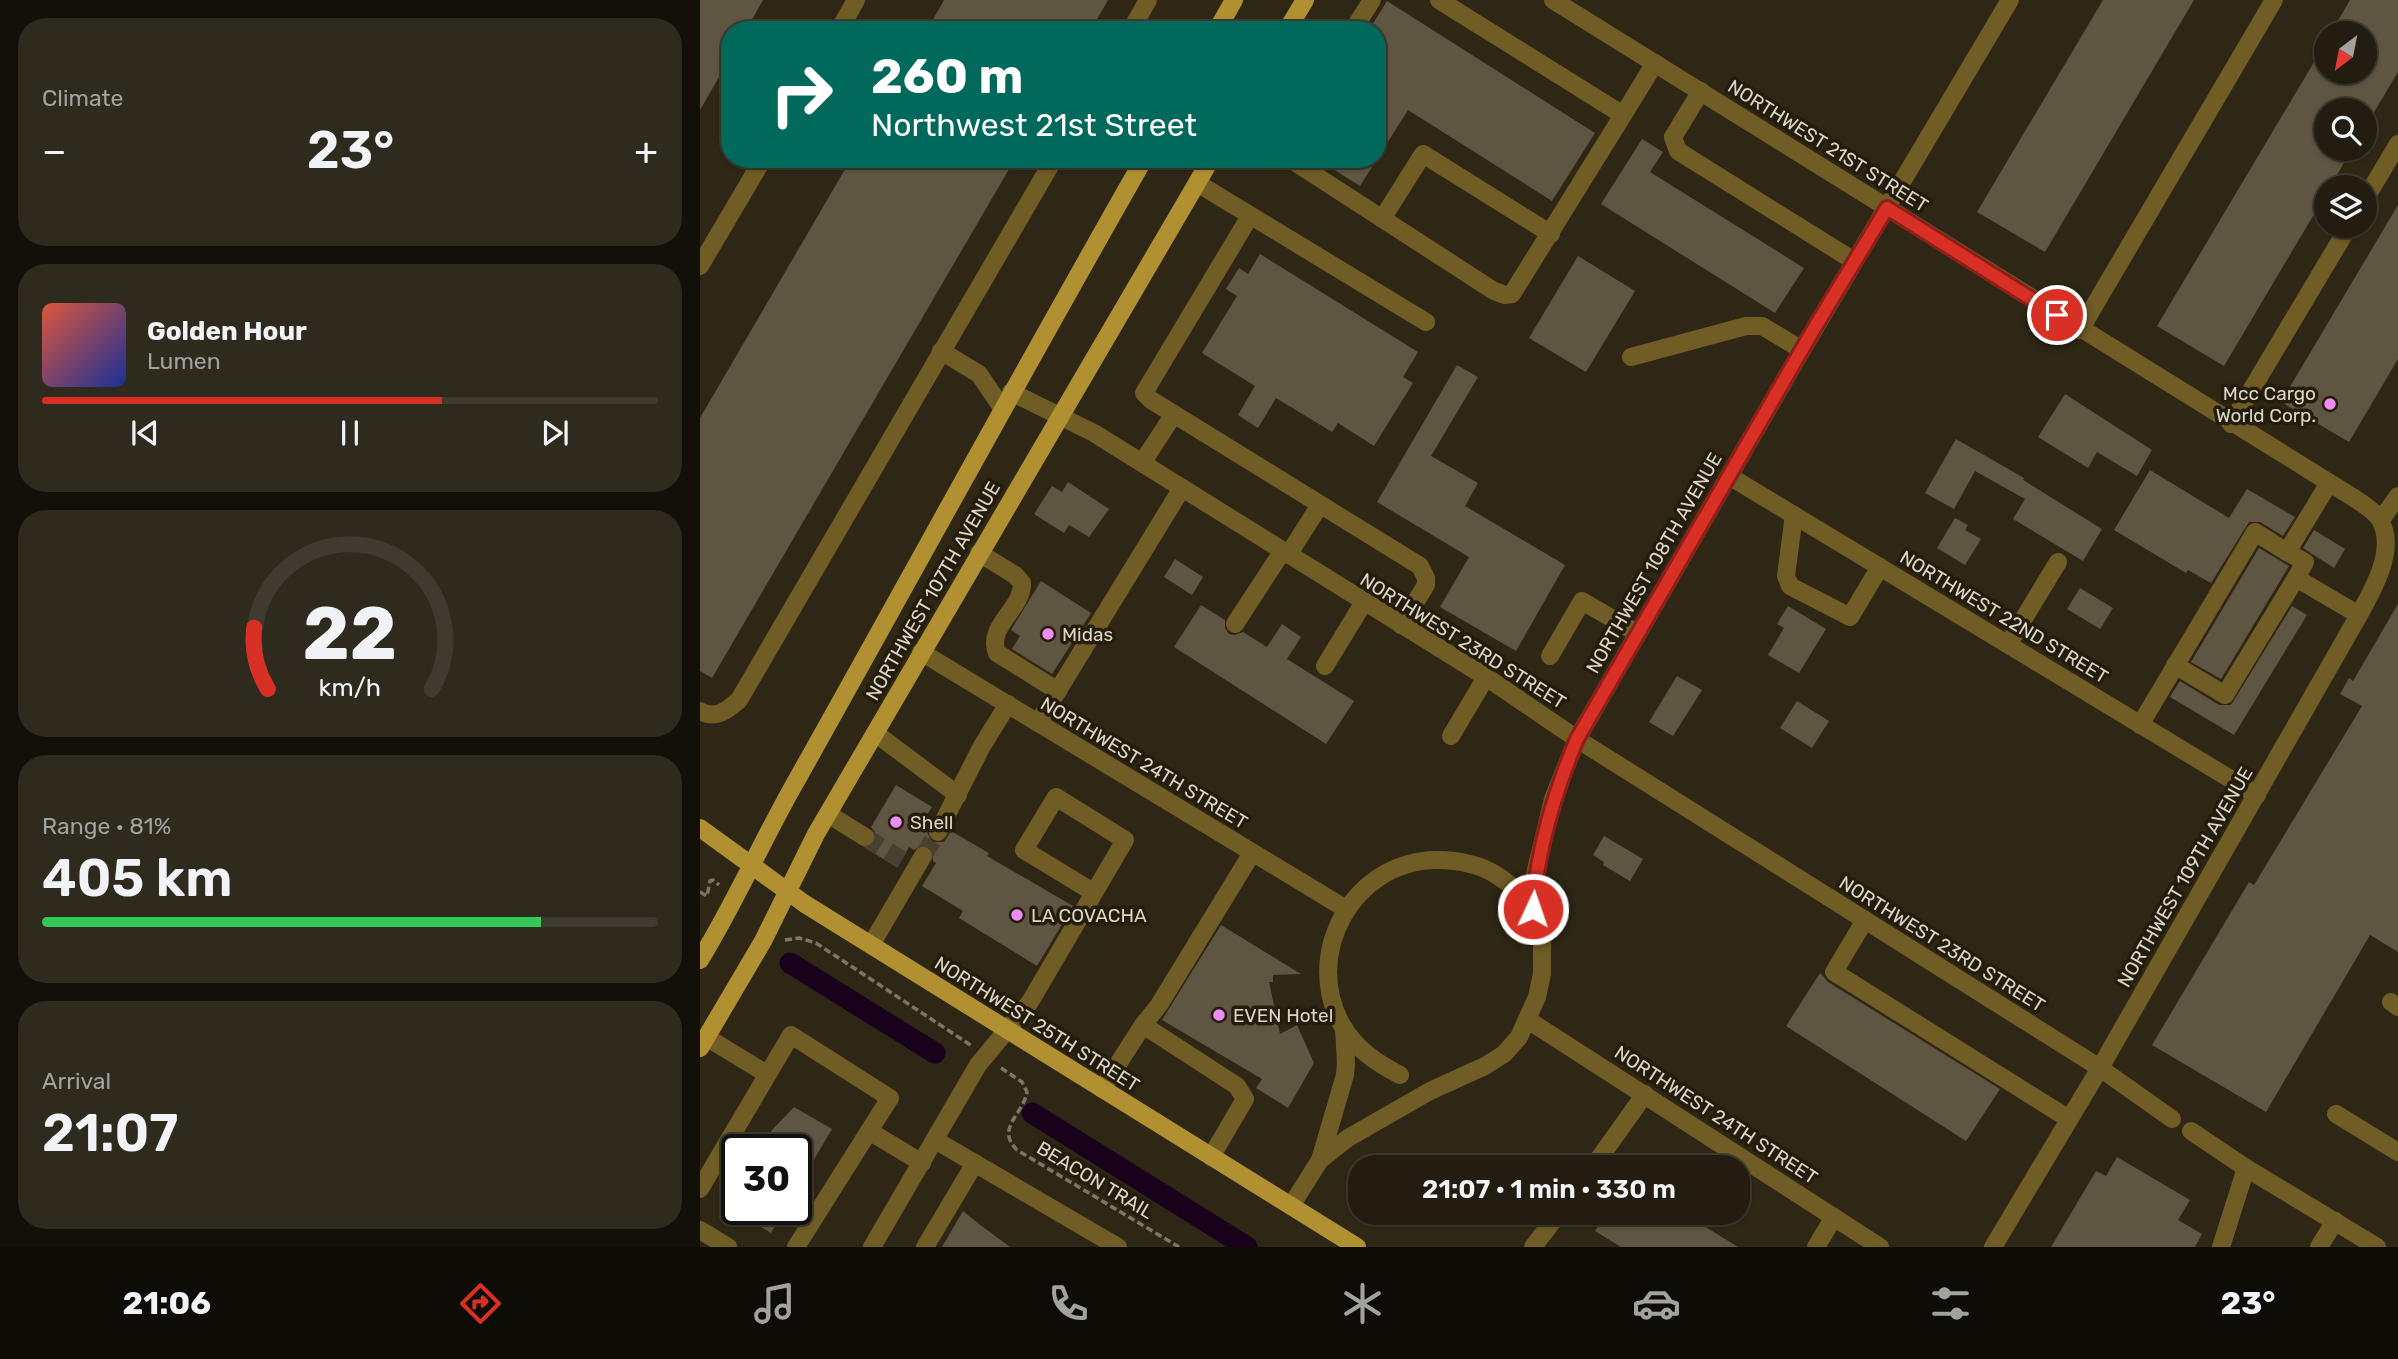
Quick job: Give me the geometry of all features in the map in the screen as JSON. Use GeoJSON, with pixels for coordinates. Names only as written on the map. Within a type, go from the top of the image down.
{"type":"FeatureCollection","features":[{"type":"Feature","properties":{"kind":"main road"},"geometry":{"type":"LineString","coordinates":[[1222,21],[1234,0]]}},
{"type":"Feature","properties":{"kind":"main road"},"geometry":{"type":"LineString","coordinates":[[1292,21],[1305,0]]}},
{"type":"Feature","properties":{"kind":"main road","name":"NORTHWEST 107TH AVENUE"},"geometry":{"type":"LineString","coordinates":[[700,960],[1007,400],[1139,168]]}},
{"type":"Feature","properties":{"kind":"main road","name":"NORTHWEST 107TH AVENUE"},"geometry":{"type":"LineString","coordinates":[[703,1042],[763,941],[828,814],[921,652],[1206,168]]}},
{"type":"Feature","properties":{"kind":"main road","name":"NORTHWEST 25TH STREET"},"geometry":{"type":"LineString","coordinates":[[700,828],[870,945],[1357,1247]]}},
{"type":"Feature","properties":{"kind":"street"},"geometry":{"type":"LineString","coordinates":[[844,21],[856,0]]}},
{"type":"Feature","properties":{"kind":"street"},"geometry":{"type":"LineString","coordinates":[[1136,21],[1148,0]]}},
{"type":"Feature","properties":{"kind":"street"},"geometry":{"type":"LineString","coordinates":[[1359,21],[1372,0]]}},
{"type":"Feature","properties":{"kind":"street"},"geometry":{"type":"LineString","coordinates":[[1439,0],[1623,115]]}},
{"type":"Feature","properties":{"kind":"street","name":"NORTHWEST 21ST STREET"},"geometry":{"type":"LineString","coordinates":[[1553,0],[2231,424],[2364,504],[2381,520]]}},
{"type":"Feature","properties":{"kind":"street","name":"NORTHWEST 108TH AVENUE"},"geometry":{"type":"LineString","coordinates":[[1291,1206],[1320,1160],[1348,1138],[1430,1091],[1485,1066],[1504,1054],[1519,1037],[1537,998],[1542,974],[1542,941],[1533,909],[1535,874],[1553,799],[1577,739],[1854,261],[2010,0]]}},
{"type":"Feature","properties":{"kind":"street"},"geometry":{"type":"LineString","coordinates":[[2080,330],[2274,0]]}},
{"type":"Feature","properties":{"kind":"street"},"geometry":{"type":"LineString","coordinates":[[1304,168],[1494,291],[1505,295],[1513,294],[1655,63]]}},
{"type":"Feature","properties":{"kind":"street"},"geometry":{"type":"LineString","coordinates":[[1701,91],[1673,137],[1678,151],[1854,261]]}},
{"type":"Feature","properties":{"kind":"street"},"geometry":{"type":"LineString","coordinates":[[2377,179],[2398,144]]}},
{"type":"Feature","properties":{"kind":"street"},"geometry":{"type":"LineString","coordinates":[[1382,219],[1423,154],[1551,233]]}},
{"type":"Feature","properties":{"kind":"street"},"geometry":{"type":"LineString","coordinates":[[700,266],[758,168]]}},
{"type":"Feature","properties":{"kind":"street"},"geometry":{"type":"LineString","coordinates":[[700,710],[707,715],[724,713],[739,699],[1049,168]]}},
{"type":"Feature","properties":{"kind":"street"},"geometry":{"type":"LineString","coordinates":[[1197,183],[1426,322]]}},
{"type":"Feature","properties":{"kind":"street"},"geometry":{"type":"LineString","coordinates":[[1250,216],[1145,389],[1146,396],[1424,571],[1426,585],[1401,625]]}},
{"type":"Feature","properties":{"kind":"street"},"geometry":{"type":"LineString","coordinates":[[2231,424],[2342,238]]}},
{"type":"Feature","properties":{"kind":"street"},"geometry":{"type":"LineString","coordinates":[[1630,357],[1746,326],[1762,326],[1802,350]]}},
{"type":"Feature","properties":{"kind":"street"},"geometry":{"type":"LineString","coordinates":[[941,351],[979,374],[1007,400]]}},
{"type":"Feature","properties":{"kind":"street","name":"NORTHWEST 23RD STREET"},"geometry":{"type":"LineString","coordinates":[[1007,400],[1059,417],[1094,433],[1486,677],[1577,739],[2100,1068],[2172,1119]]}},
{"type":"Feature","properties":{"kind":"street"},"geometry":{"type":"LineString","coordinates":[[1142,463],[1174,414]]}},
{"type":"Feature","properties":{"kind":"street","name":"NORTHWEST 22ND STREET"},"geometry":{"type":"LineString","coordinates":[[1729,476],[2258,795]]}},
{"type":"Feature","properties":{"kind":"street"},"geometry":{"type":"LineString","coordinates":[[2287,552],[2329,483]]}},
{"type":"Feature","properties":{"kind":"street"},"geometry":{"type":"LineString","coordinates":[[1038,723],[1182,488]]}},
{"type":"Feature","properties":{"kind":"street"},"geometry":{"type":"LineString","coordinates":[[2381,520],[2398,495]]}},
{"type":"Feature","properties":{"kind":"street"},"geometry":{"type":"LineString","coordinates":[[1235,624],[1320,505]]}},
{"type":"Feature","properties":{"kind":"street"},"geometry":{"type":"LineString","coordinates":[[1794,514],[1786,576],[1790,586],[1850,617],[1880,567]]}},
{"type":"Feature","properties":{"kind":"street","name":"NORTHWEST 109TH AVENUE"},"geometry":{"type":"LineString","coordinates":[[1993,1247],[2100,1068],[2359,615],[2384,565],[2386,546],[2381,520]]}},
{"type":"Feature","properties":{"kind":"street"},"geometry":{"type":"LineString","coordinates":[[2140,725],[2175,665],[2255,532],[2305,562],[2225,695],[2175,665]]}},
{"type":"Feature","properties":{"kind":"street"},"geometry":{"type":"LineString","coordinates":[[979,553],[1015,575],[1022,583],[1019,595],[995,635],[997,653],[1058,691]]}},
{"type":"Feature","properties":{"kind":"street"},"geometry":{"type":"LineString","coordinates":[[2009,643],[2058,562]]}},
{"type":"Feature","properties":{"kind":"street"},"geometry":{"type":"LineString","coordinates":[[2296,578],[2359,615]]}},
{"type":"Feature","properties":{"kind":"street"},"geometry":{"type":"LineString","coordinates":[[1550,656],[1582,601],[1637,634]]}},
{"type":"Feature","properties":{"kind":"street"},"geometry":{"type":"LineString","coordinates":[[1325,666],[1364,603]]}},
{"type":"Feature","properties":{"kind":"street","name":"NORTHWEST 24TH STREET"},"geometry":{"type":"LineString","coordinates":[[921,652],[1346,909]]}},
{"type":"Feature","properties":{"kind":"street"},"geometry":{"type":"LineString","coordinates":[[1451,736],[1486,677]]}},
{"type":"Feature","properties":{"kind":"street"},"geometry":{"type":"LineString","coordinates":[[938,832],[982,746],[1008,704]]}},
{"type":"Feature","properties":{"kind":"street"},"geometry":{"type":"LineString","coordinates":[[875,733],[958,795]]}},
{"type":"Feature","properties":{"kind":"street"},"geometry":{"type":"LineString","coordinates":[[872,1247],[978,1065],[1030,1002],[1125,840],[1056,797],[1024,850],[1093,892]]}},
{"type":"Feature","properties":{"kind":"street"},"geometry":{"type":"LineString","coordinates":[[828,814],[865,837]]}},
{"type":"Feature","properties":{"kind":"street"},"geometry":{"type":"LineString","coordinates":[[1102,1089],[1158,1005],[1252,853]]}},
{"type":"Feature","properties":{"kind":"street"},"geometry":{"type":"LineString","coordinates":[[1400,1075],[1378,1063],[1359,1047],[1344,1028],[1333,1005],[1328,968],[1335,932],[1346,909],[1362,891],[1381,876],[1403,865],[1427,860],[1451,860],[1475,865],[1497,875],[1517,890],[1533,909]]}},
{"type":"Feature","properties":{"kind":"street"},"geometry":{"type":"LineString","coordinates":[[870,945],[914,861]]}},
{"type":"Feature","properties":{"kind":"street"},"geometry":{"type":"LineString","coordinates":[[1865,920],[1834,972],[2070,1119]]}},
{"type":"Feature","properties":{"kind":"street","name":"NORTHWEST 24TH STREET"},"geometry":{"type":"LineString","coordinates":[[1528,1020],[1880,1247]]}},
{"type":"Feature","properties":{"kind":"street"},"geometry":{"type":"LineString","coordinates":[[1143,1025],[1237,1086],[1245,1099],[1211,1157]]}},
{"type":"Feature","properties":{"kind":"street"},"geometry":{"type":"LineString","coordinates":[[1320,1160],[1345,1075],[1344,1028]]}},
{"type":"Feature","properties":{"kind":"street"},"geometry":{"type":"LineString","coordinates":[[700,1188],[791,1035],[890,1098],[796,1247]]}},
{"type":"Feature","properties":{"kind":"street"},"geometry":{"type":"LineString","coordinates":[[703,1042],[766,1074]]}},
{"type":"Feature","properties":{"kind":"street"},"geometry":{"type":"LineString","coordinates":[[1602,1155],[1645,1094]]}},
{"type":"Feature","properties":{"kind":"street"},"geometry":{"type":"LineString","coordinates":[[2336,1114],[2398,1152]]}},
{"type":"Feature","properties":{"kind":"street"},"geometry":{"type":"LineString","coordinates":[[869,1131],[922,1163]]}},
{"type":"Feature","properties":{"kind":"street"},"geometry":{"type":"LineString","coordinates":[[2192,1131],[2246,1168],[2378,1247]]}},
{"type":"Feature","properties":{"kind":"street"},"geometry":{"type":"LineString","coordinates":[[935,1140],[1118,1247]]}},
{"type":"Feature","properties":{"kind":"street"},"geometry":{"type":"LineString","coordinates":[[925,1247],[975,1163]]}},
{"type":"Feature","properties":{"kind":"street"},"geometry":{"type":"LineString","coordinates":[[2221,1247],[2246,1168]]}},
{"type":"Feature","properties":{"kind":"street"},"geometry":{"type":"LineString","coordinates":[[1816,1247],[1833,1217]]}},
{"type":"Feature","properties":{"kind":"street"},"geometry":{"type":"LineString","coordinates":[[2319,1247],[2335,1221]]}},
{"type":"Feature","properties":{"kind":"street"},"geometry":{"type":"LineString","coordinates":[[1534,1247],[1550,1225]]}},
{"type":"Feature","properties":{"kind":"street"},"geometry":{"type":"LineString","coordinates":[[700,1230],[727,1247]]}},
{"type":"Feature","properties":{"kind":"path"},"geometry":{"type":"LineString","coordinates":[[700,892],[706,897],[710,881],[713,880]]}},
{"type":"Feature","properties":{"kind":"path"},"geometry":{"type":"LineString","coordinates":[[779,940],[782,942],[799,937],[816,943],[968,1043]]}},
{"type":"Feature","properties":{"kind":"path","name":"BEACON TRAIL"},"geometry":{"type":"LineString","coordinates":[[997,1065],[1022,1082],[1027,1092],[1008,1132],[1012,1145],[1179,1247]]}},
{"type":"Feature","properties":{"kind":"building"},"geometry":{"type":"Polygon","coordinates":[[[700,0],[763,0],[751,21],[721,21],[721,74],[700,110],[700,0]]]}},
{"type":"Feature","properties":{"kind":"building"},"geometry":{"type":"Polygon","coordinates":[[[944,0],[1108,0],[1096,21],[932,21],[944,0]]]}},
{"type":"Feature","properties":{"kind":"building"},"geometry":{"type":"Polygon","coordinates":[[[2103,0],[2194,0],[2045,252],[1977,212],[2103,0]]]}},
{"type":"Feature","properties":{"kind":"building"},"geometry":{"type":"Polygon","coordinates":[[[2350,0],[2398,0],[2398,72],[2377,107],[2377,98],[2314,98],[2314,161],[2345,161],[2337,175],[2314,175],[2314,214],[2224,366],[2157,326],[2314,62],[2314,84],[2377,84],[2377,21],[2338,21],[2350,0]]]}},
{"type":"Feature","properties":{"kind":"building"},"geometry":{"type":"Polygon","coordinates":[[[1387,1],[1595,133],[1552,201],[1408,110],[1386,145],[1386,21],[1375,21],[1387,1]]]}},
{"type":"Feature","properties":{"kind":"building"},"geometry":{"type":"Polygon","coordinates":[[[1642,139],[1663,152],[1650,172],[1804,268],[1775,313],[1601,204],[1642,139]]]}},
{"type":"Feature","properties":{"kind":"building"},"geometry":{"type":"Polygon","coordinates":[[[846,168],[1010,168],[712,678],[700,671],[700,418],[846,168]]]}},
{"type":"Feature","properties":{"kind":"building"},"geometry":{"type":"Polygon","coordinates":[[[1331,168],[1371,168],[1360,186],[1331,168]]]}},
{"type":"Feature","properties":{"kind":"building"},"geometry":{"type":"Polygon","coordinates":[[[2398,205],[2398,359],[2349,442],[2281,402],[2398,205]]]}},
{"type":"Feature","properties":{"kind":"building"},"geometry":{"type":"Polygon","coordinates":[[[1260,254],[1418,352],[1403,377],[1413,383],[1374,446],[1338,423],[1332,432],[1276,398],[1258,428],[1238,415],[1255,386],[1202,353],[1237,296],[1226,289],[1239,268],[1248,274],[1260,254]]]}},
{"type":"Feature","properties":{"kind":"building"},"geometry":{"type":"Polygon","coordinates":[[[1578,256],[1635,291],[1586,372],[1529,338],[1578,256]]]}},
{"type":"Feature","properties":{"kind":"building"},"geometry":{"type":"Polygon","coordinates":[[[1457,365],[1478,377],[1431,456],[1478,483],[1465,506],[1565,565],[1516,651],[1440,607],[1469,557],[1377,502],[1457,365]]]}},
{"type":"Feature","properties":{"kind":"building"},"geometry":{"type":"Polygon","coordinates":[[[2065,394],[2152,450],[2137,476],[2097,452],[2088,468],[2038,437],[2065,394]]]}},
{"type":"Feature","properties":{"kind":"building"},"geometry":{"type":"Polygon","coordinates":[[[1956,439],[2024,478],[2023,480],[2102,529],[2083,561],[2013,519],[2025,499],[1975,471],[1954,509],[1925,493],[1956,439]]]}},
{"type":"Feature","properties":{"kind":"building"},"geometry":{"type":"Polygon","coordinates":[[[2150,470],[2229,518],[2247,489],[2295,517],[2283,536],[2260,522],[2249,522],[2211,583],[2188,570],[2186,573],[2114,530],[2150,470]]]}},
{"type":"Feature","properties":{"kind":"building"},"geometry":{"type":"Polygon","coordinates":[[[1068,482],[1109,509],[1089,537],[1069,525],[1064,533],[1034,514],[1052,486],[1062,492],[1068,482]]]}},
{"type":"Feature","properties":{"kind":"building"},"geometry":{"type":"Polygon","coordinates":[[[1955,518],[1968,525],[1965,530],[1981,539],[1965,565],[1937,548],[1955,518]]]}},
{"type":"Feature","properties":{"kind":"building"},"geometry":{"type":"Polygon","coordinates":[[[2314,530],[2345,549],[2334,568],[2303,548],[2314,530]]]}},
{"type":"Feature","properties":{"kind":"building"},"geometry":{"type":"Polygon","coordinates":[[[2259,548],[2289,566],[2221,679],[2191,662],[2259,548]]]}},
{"type":"Feature","properties":{"kind":"building"},"geometry":{"type":"Polygon","coordinates":[[[1175,559],[1203,577],[1192,595],[1164,577],[1175,559]]]}},
{"type":"Feature","properties":{"kind":"building"},"geometry":{"type":"Polygon","coordinates":[[[1041,581],[1091,613],[1052,674],[1012,649],[1020,636],[1011,630],[1041,581]]]}},
{"type":"Feature","properties":{"kind":"building"},"geometry":{"type":"Polygon","coordinates":[[[2080,588],[2113,608],[2100,629],[2067,609],[2080,588]]]}},
{"type":"Feature","properties":{"kind":"building"},"geometry":{"type":"Polygon","coordinates":[[[2398,604],[2398,952],[2370,935],[2266,1112],[2152,1045],[2249,882],[2254,885],[2362,706],[2340,694],[2349,678],[2353,681],[2398,604]]]}},
{"type":"Feature","properties":{"kind":"building"},"geometry":{"type":"Polygon","coordinates":[[[1201,605],[1225,620],[1225,628],[1229,634],[1243,632],[1267,647],[1282,624],[1301,637],[1287,659],[1354,701],[1326,744],[1174,647],[1201,605]]]}},
{"type":"Feature","properties":{"kind":"building"},"geometry":{"type":"Polygon","coordinates":[[[1788,606],[1826,629],[1799,673],[1768,655],[1784,628],[1777,624],[1788,606]]]}},
{"type":"Feature","properties":{"kind":"building"},"geometry":{"type":"Polygon","coordinates":[[[2292,606],[2307,615],[2234,735],[2170,697],[2180,681],[2219,705],[2231,705],[2292,606]]]}},
{"type":"Feature","properties":{"kind":"building"},"geometry":{"type":"Polygon","coordinates":[[[1677,676],[1702,690],[1673,736],[1649,722],[1677,676]]]}},
{"type":"Feature","properties":{"kind":"building"},"geometry":{"type":"Polygon","coordinates":[[[1797,701],[1829,721],[1812,748],[1780,728],[1797,701]]]}},
{"type":"Feature","properties":{"kind":"building"},"geometry":{"type":"Polygon","coordinates":[[[896,785],[932,807],[926,816],[932,819],[927,832],[932,842],[944,842],[951,831],[989,853],[987,856],[1073,906],[1037,966],[959,918],[963,911],[922,886],[936,863],[929,847],[922,845],[914,850],[909,847],[897,867],[865,848],[875,842],[875,832],[871,827],[896,785]]]}},
{"type":"Feature","properties":{"kind":"building"},"geometry":{"type":"Polygon","coordinates":[[[1604,836],[1643,859],[1630,881],[1603,865],[1604,862],[1593,855],[1604,836]]]}},
{"type":"Feature","properties":{"kind":"building","name":"EVEN Hotel"},"geometry":{"type":"Polygon","coordinates":[[[1221,925],[1301,974],[1273,975],[1273,982],[1269,982],[1280,1034],[1297,1025],[1314,1063],[1288,1108],[1256,1088],[1262,1079],[1162,1020],[1221,925]]]}},
{"type":"Feature","properties":{"kind":"building"},"geometry":{"type":"Polygon","coordinates":[[[1820,973],[1828,982],[2000,1089],[1966,1141],[1786,1026],[1820,973]]]}},
{"type":"Feature","properties":{"kind":"building"},"geometry":{"type":"Polygon","coordinates":[[[794,1107],[832,1129],[812,1163],[812,1134],[770,1134],[794,1107]]]}},
{"type":"Feature","properties":{"kind":"building"},"geometry":{"type":"Polygon","coordinates":[[[2117,1157],[2190,1200],[2178,1220],[2202,1234],[2195,1247],[2051,1247],[2096,1171],[2106,1176],[2117,1157]]]}},
{"type":"Feature","properties":{"kind":"building"},"geometry":{"type":"Polygon","coordinates":[[[963,1211],[979,1224],[1010,1247],[942,1247],[963,1211]]]}},
{"type":"Feature","properties":{"kind":"building"},"geometry":{"type":"Polygon","coordinates":[[[758,1225],[776,1225],[771,1233],[758,1225]]]}},
{"type":"Feature","properties":{"kind":"building"},"geometry":{"type":"Polygon","coordinates":[[[1599,1225],[1702,1225],[1738,1247],[1621,1247],[1595,1231],[1599,1225]]]}},
{"type":"Feature","properties":{"kind":"waterway"},"geometry":{"type":"LineString","coordinates":[[790,963],[935,1053]]}},
{"type":"Feature","properties":{"kind":"waterway"},"geometry":{"type":"LineString","coordinates":[[1032,1113],[1247,1247]]}},
{"type":"Feature","properties":{"kind":"tunnel"},"geometry":{"type":"LineString","coordinates":[[923,856],[938,832]]}},
{"type":"Feature","properties":{"kind":"tunnel"},"geometry":{"type":"LineString","coordinates":[[865,837],[902,860]]}},
{"type":"Feature","properties":{"kind":"place","name":"Mcc Cargo World Corp."},"geometry":{"type":"Point","coordinates":[2330,404]}},
{"type":"Feature","properties":{"kind":"place","name":"Midas"},"geometry":{"type":"Point","coordinates":[1048,634]}},
{"type":"Feature","properties":{"kind":"place","name":"Shell"},"geometry":{"type":"Point","coordinates":[896,822]}},
{"type":"Feature","properties":{"kind":"place","name":"LA COVACHA"},"geometry":{"type":"Point","coordinates":[1017,915]}},
{"type":"Feature","properties":{"kind":"place","name":"EVEN Hotel"},"geometry":{"type":"Point","coordinates":[1219,1015]}},
{"type":"Feature","properties":{"kind":"route"},"geometry":{"type":"LineString","coordinates":[[1533,909],[1535,874],[1553,799],[1577,739],[1815,327],[1887,208],[2057,315]]}}]}
